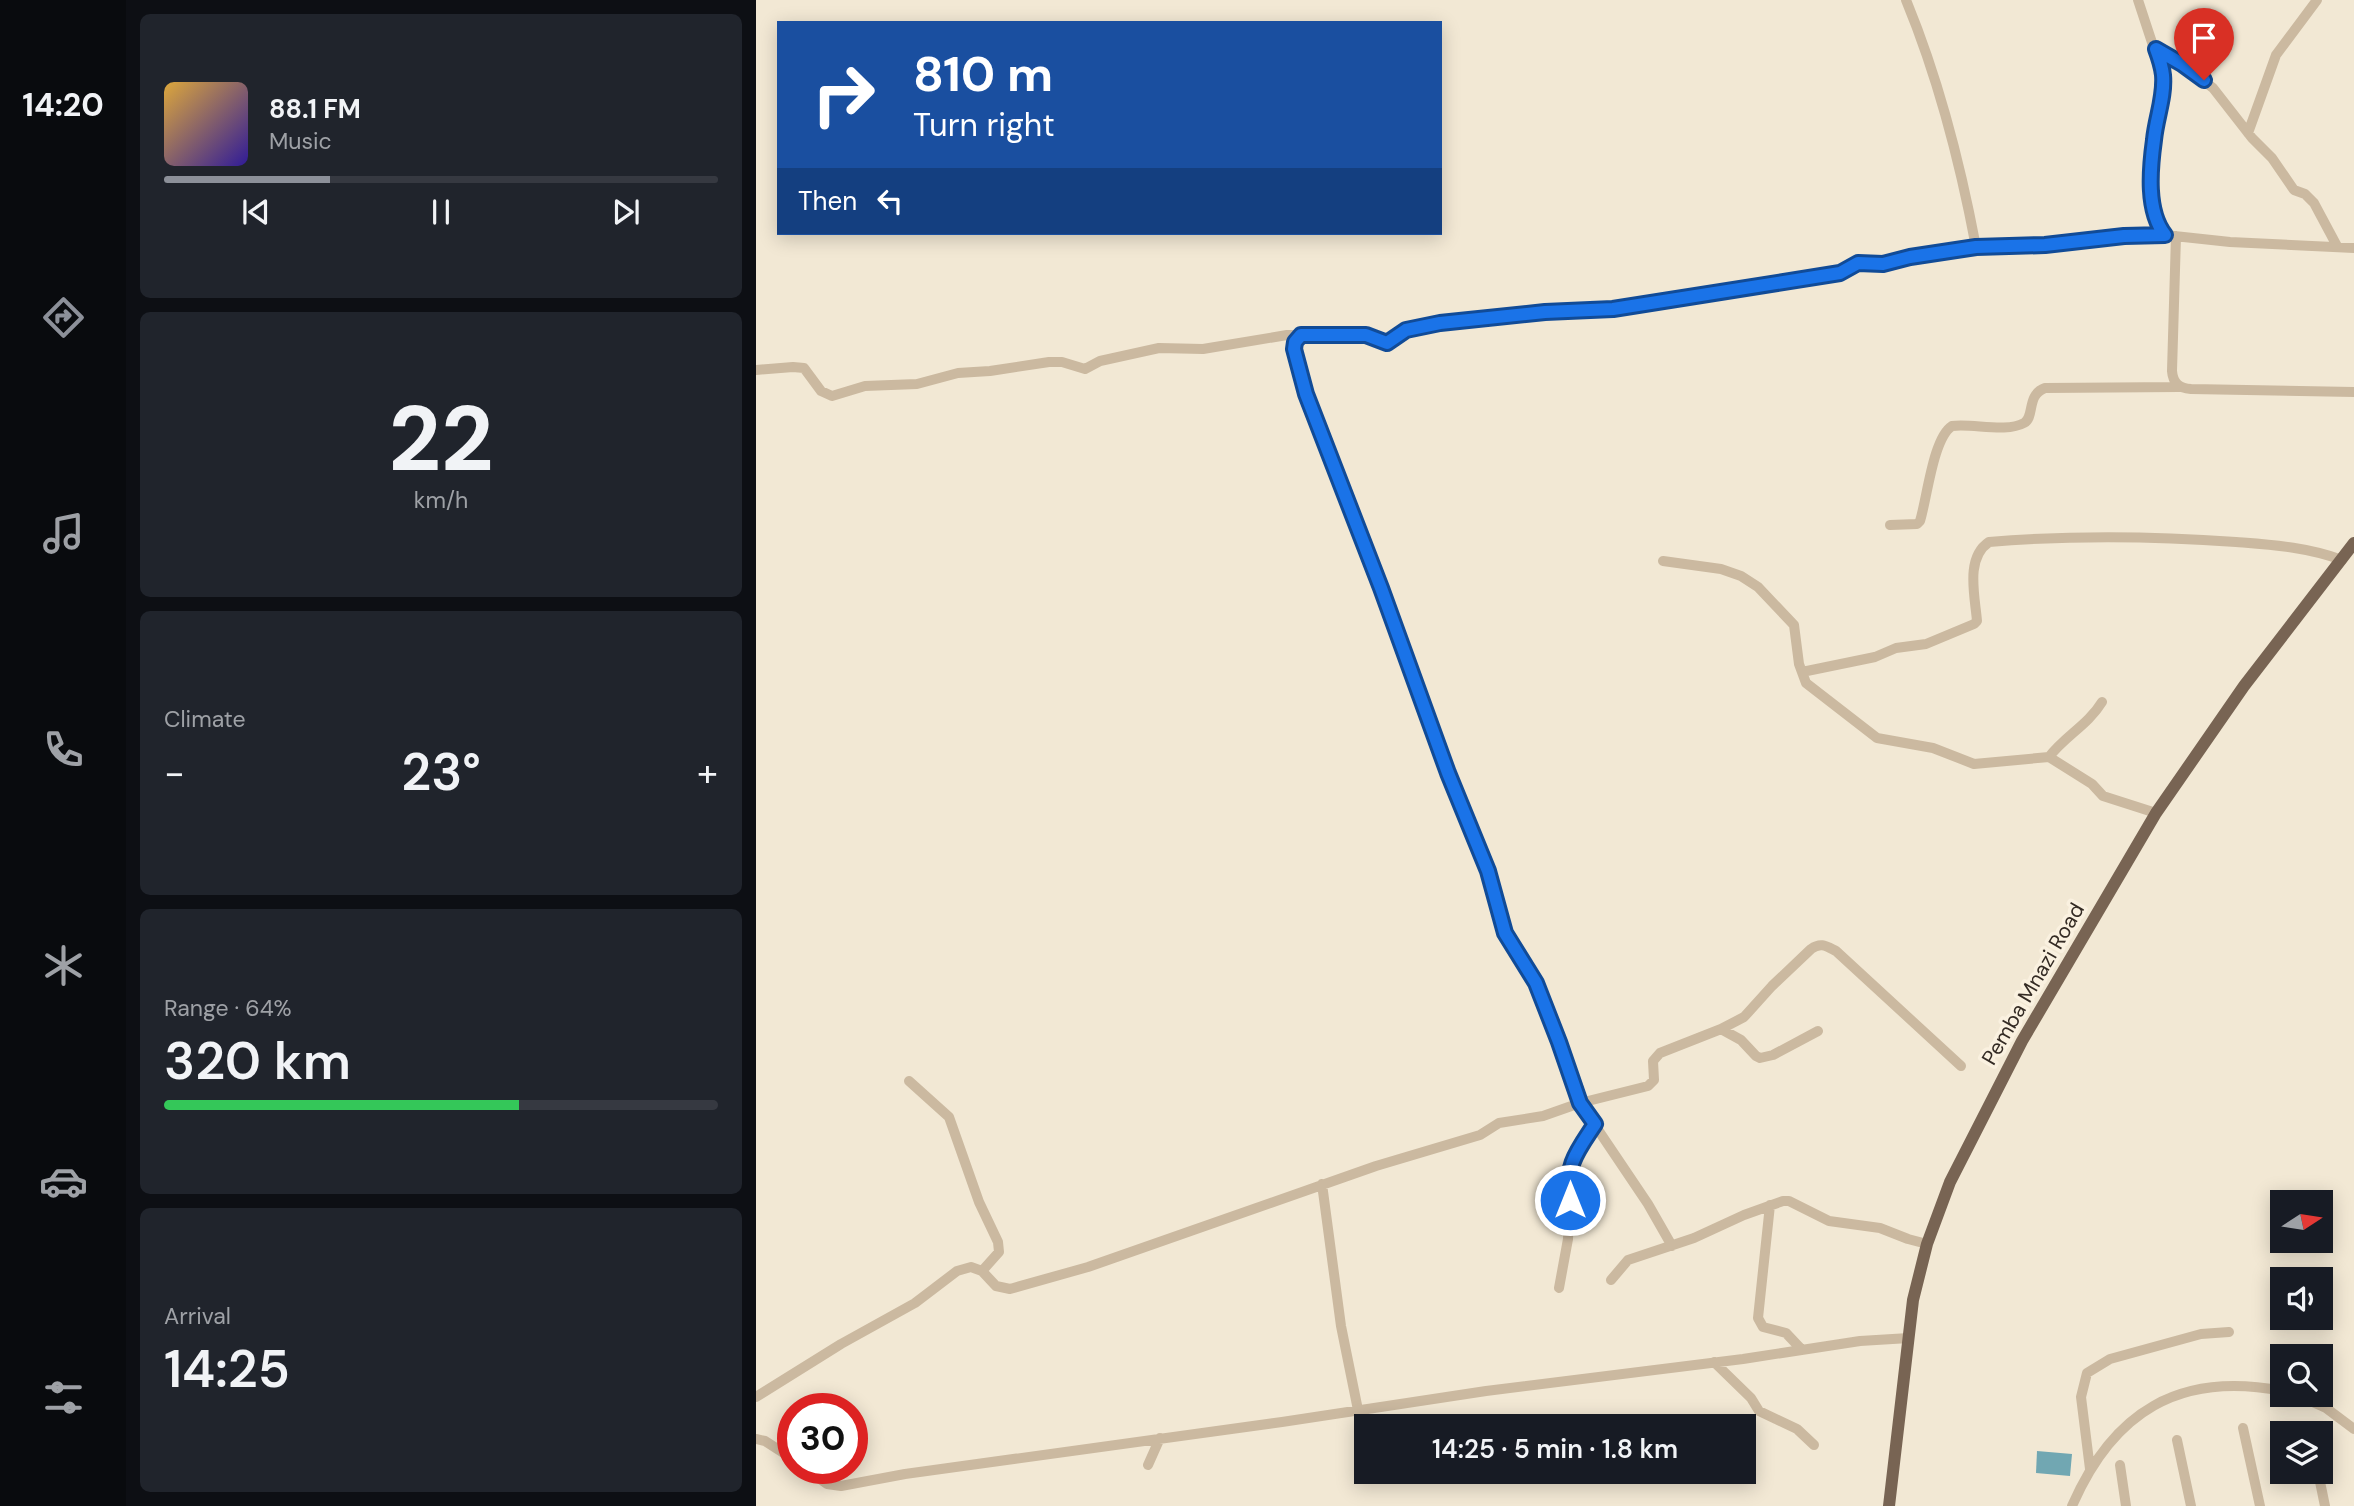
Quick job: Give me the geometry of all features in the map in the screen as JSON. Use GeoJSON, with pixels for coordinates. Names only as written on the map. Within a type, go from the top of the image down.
{"type":"FeatureCollection","features":[{"type":"Feature","properties":{"kind":"main road","name":"Pemba Mnazi Road"},"geometry":{"type":"LineString","coordinates":[[1889,1506],[1913,1300],[1927,1244],[1950,1182],[1998,1085],[2067,962],[2156,813],[2244,686],[2354,543]]}},
{"type":"Feature","properties":{"kind":"street"},"geometry":{"type":"LineString","coordinates":[[1906,0],[1928,54],[1943,102],[1976,247]]}},
{"type":"Feature","properties":{"kind":"street"},"geometry":{"type":"LineString","coordinates":[[2138,0],[2163,76],[2154,139],[2152,208],[2156,224],[2170,235]]}},
{"type":"Feature","properties":{"kind":"street"},"geometry":{"type":"LineString","coordinates":[[2248,133],[2276,55],[2317,0]]}},
{"type":"Feature","properties":{"kind":"street"},"geometry":{"type":"LineString","coordinates":[[2156,49],[2193,71],[2213,88],[2248,133],[2272,158],[2294,190],[2305,194],[2314,204],[2337,246]]}},
{"type":"Feature","properties":{"kind":"street"},"geometry":{"type":"LineString","coordinates":[[2170,235],[2172,372],[2179,387]]}},
{"type":"Feature","properties":{"kind":"street"},"geometry":{"type":"LineString","coordinates":[[756,370],[803,368],[821,391],[832,396],[865,386],[917,384],[958,373],[1049,362],[1062,362],[1084,369],[1108,359],[1159,348],[1192,350],[1275,336],[1366,335],[1387,343],[1406,330],[1440,323],[1634,306],[1819,277],[1846,271],[1858,263],[1883,264],[1976,247],[2045,245],[2124,236],[2170,235],[2230,242],[2354,248]]}},
{"type":"Feature","properties":{"kind":"street"},"geometry":{"type":"LineString","coordinates":[[1301,335],[1295,342],[1294,356],[1317,427],[1381,588],[1448,773],[1488,871],[1505,933],[1536,983],[1580,1103],[1648,1204],[1672,1246]]}},
{"type":"Feature","properties":{"kind":"street"},"geometry":{"type":"LineString","coordinates":[[1890,525],[1917,524],[1920,521],[1939,446],[1947,429],[1952,426],[2023,424],[2027,420],[2036,393],[2045,388],[2179,387],[2354,392]]}},
{"type":"Feature","properties":{"kind":"street"},"geometry":{"type":"LineString","coordinates":[[1802,672],[1875,657],[1896,648],[1915,648],[1975,624],[1974,567],[1982,546],[1989,542],[2060,537],[2189,538],[2291,546],[2342,560]]}},
{"type":"Feature","properties":{"kind":"street"},"geometry":{"type":"LineString","coordinates":[[1663,561],[1721,569],[1741,576],[1758,587],[1794,625],[1806,682],[1877,738],[1933,748],[1974,764],[2049,757],[2092,784],[2103,796],[2156,813]]}},
{"type":"Feature","properties":{"kind":"street"},"geometry":{"type":"LineString","coordinates":[[2049,757],[2058,745],[2090,718],[2102,702]]}},
{"type":"Feature","properties":{"kind":"street"},"geometry":{"type":"LineString","coordinates":[[756,1397],[841,1344],[915,1303],[957,1271],[971,1268],[982,1271],[996,1286],[1010,1289],[1088,1267],[1322,1184],[1480,1135],[1499,1123],[1543,1116],[1580,1103],[1648,1086],[1654,1080],[1653,1061],[1660,1053],[1740,1020],[1818,944],[1836,951],[1961,1066]]}},
{"type":"Feature","properties":{"kind":"street"},"geometry":{"type":"LineString","coordinates":[[1721,1029],[1741,1040],[1760,1058],[1773,1055],[1818,1031]]}},
{"type":"Feature","properties":{"kind":"street"},"geometry":{"type":"LineString","coordinates":[[909,1082],[949,1117],[979,1202],[999,1242],[999,1252],[982,1271]]}},
{"type":"Feature","properties":{"kind":"street"},"geometry":{"type":"LineString","coordinates":[[1559,1288],[1568,1239],[1570,1166],[1595,1124]]}},
{"type":"Feature","properties":{"kind":"street"},"geometry":{"type":"LineString","coordinates":[[1322,1184],[1341,1326],[1358,1410]]}},
{"type":"Feature","properties":{"kind":"street"},"geometry":{"type":"LineString","coordinates":[[1611,1280],[1628,1259],[1672,1246],[1783,1201],[1789,1201],[1829,1222],[1880,1228],[1927,1244]]}},
{"type":"Feature","properties":{"kind":"street"},"geometry":{"type":"LineString","coordinates":[[1769,1205],[1758,1318],[1763,1326],[1786,1333],[1802,1350]]}},
{"type":"Feature","properties":{"kind":"street"},"geometry":{"type":"LineString","coordinates":[[2090,1469],[2081,1397],[2087,1373],[2110,1359],[2201,1334],[2230,1332]]}},
{"type":"Feature","properties":{"kind":"street"},"geometry":{"type":"LineString","coordinates":[[868,1481],[1358,1410],[1883,1339],[1909,1338]]}},
{"type":"Feature","properties":{"kind":"street"},"geometry":{"type":"LineString","coordinates":[[1714,1362],[1751,1398],[1759,1411],[1797,1429],[1814,1445]]}},
{"type":"Feature","properties":{"kind":"street"},"geometry":{"type":"LineString","coordinates":[[2072,1506],[2090,1469],[2112,1438],[2153,1405],[2178,1394],[2229,1385],[2270,1389]]}},
{"type":"Feature","properties":{"kind":"street"},"geometry":{"type":"LineString","coordinates":[[2324,1407],[2354,1429]]}},
{"type":"Feature","properties":{"kind":"street"},"geometry":{"type":"LineString","coordinates":[[2242,1428],[2260,1506]]}},
{"type":"Feature","properties":{"kind":"street"},"geometry":{"type":"LineString","coordinates":[[1148,1465],[1160,1438]]}},
{"type":"Feature","properties":{"kind":"street"},"geometry":{"type":"LineString","coordinates":[[756,1439],[777,1449]]}},
{"type":"Feature","properties":{"kind":"street"},"geometry":{"type":"LineString","coordinates":[[2177,1440],[2191,1506]]}},
{"type":"Feature","properties":{"kind":"street"},"geometry":{"type":"LineString","coordinates":[[2120,1465],[2126,1506]]}},
{"type":"Feature","properties":{"kind":"street"},"geometry":{"type":"LineString","coordinates":[[827,1484],[852,1484]]}},
{"type":"Feature","properties":{"kind":"street"},"geometry":{"type":"LineString","coordinates":[[2320,1484],[2325,1506]]}},
{"type":"Feature","properties":{"kind":"water"},"geometry":{"type":"Polygon","coordinates":[[[2037,1451],[2072,1454],[2070,1476],[2036,1473],[2037,1451]]]}},
{"type":"Feature","properties":{"kind":"route"},"geometry":{"type":"LineString","coordinates":[[1570,1200],[1570,1164],[1595,1124],[1580,1103],[1536,983],[1505,933],[1488,871],[1448,773],[1381,588],[1317,427],[1294,356],[1295,342],[1301,335],[1354,334],[1371,335],[1387,343],[1406,330],[1440,323],[1634,306],[1840,273],[1858,263],[1876,265],[1910,257],[1990,246],[2045,245],[2124,236],[2165,235],[2156,224],[2152,208],[2154,139],[2163,76],[2156,49],[2204,80]]}}]}
